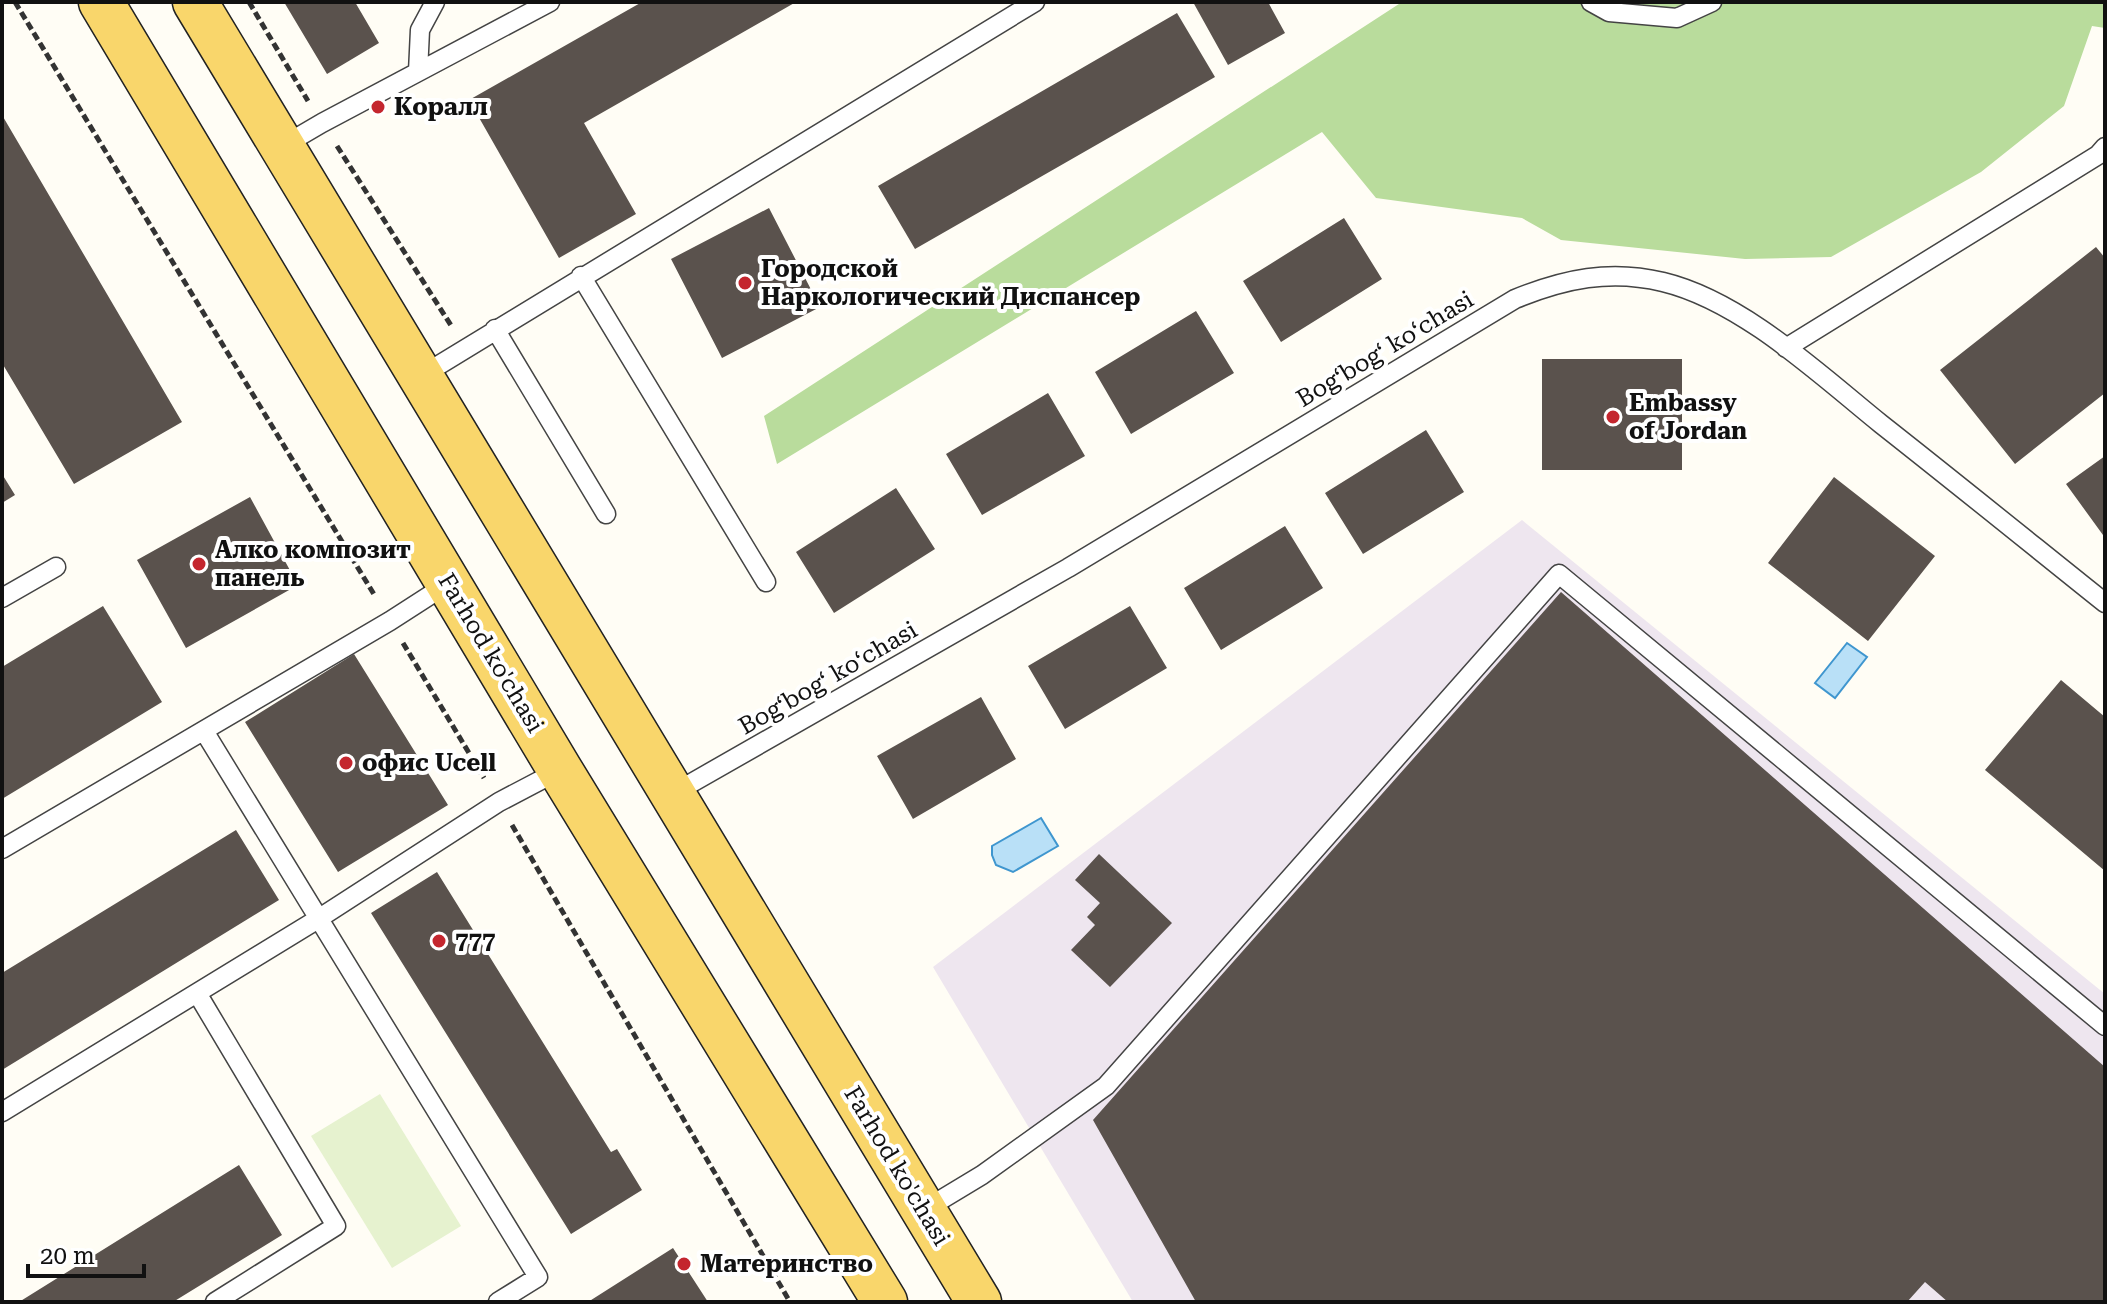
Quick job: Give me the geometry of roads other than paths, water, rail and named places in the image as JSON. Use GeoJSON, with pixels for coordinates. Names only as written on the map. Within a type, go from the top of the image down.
{"type":"FeatureCollection","features":[{"type":"Feature","properties":{"kind":"main road","name":"Farhod ko'chasi"},"geometry":{"type":"LineString","coordinates":[[101,2],[862,1282],[885,1302]]}},
{"type":"Feature","properties":{"kind":"main road","name":"Farhod ko'chasi"},"geometry":{"type":"LineString","coordinates":[[195,2],[979,1302]]}},
{"type":"Feature","properties":{"kind":"lane"},"geometry":{"type":"LineString","coordinates":[[418,72],[420,30],[435,2]]}},
{"type":"Feature","properties":{"kind":"lane"},"geometry":{"type":"LineString","coordinates":[[281,147],[550,2]]}},
{"type":"Feature","properties":{"kind":"lane"},"geometry":{"type":"LineString","coordinates":[[421,376],[1035,2]]}},
{"type":"Feature","properties":{"kind":"lane"},"geometry":{"type":"LineString","coordinates":[[1591,2],[1609,12],[1677,18],[1712,2]]}},
{"type":"Feature","properties":{"kind":"lane"},"geometry":{"type":"LineString","coordinates":[[1786,348],[2098,155],[2105,147]]}},
{"type":"Feature","properties":{"kind":"lane","name":"Bogʻbogʻ koʻchasi"},"geometry":{"type":"LineString","coordinates":[[674,793],[1068,568],[1515,299],[1580,277],[1601,275],[1662,281],[1716,301],[1786,348],[2105,603]]}},
{"type":"Feature","properties":{"kind":"lane"},"geometry":{"type":"LineString","coordinates":[[581,276],[766,582]]}},
{"type":"Feature","properties":{"kind":"lane"},"geometry":{"type":"LineString","coordinates":[[495,329],[606,514]]}},
{"type":"Feature","properties":{"kind":"lane"},"geometry":{"type":"LineString","coordinates":[[2,598],[56,567]]}},
{"type":"Feature","properties":{"kind":"lane"},"geometry":{"type":"LineString","coordinates":[[924,1210],[982,1175],[1106,1086],[1559,574],[2105,1026]]}},
{"type":"Feature","properties":{"kind":"lane"},"geometry":{"type":"LineString","coordinates":[[2,849],[390,621],[449,583]]}},
{"type":"Feature","properties":{"kind":"lane"},"geometry":{"type":"LineString","coordinates":[[204,731],[538,1277],[498,1302]]}},
{"type":"Feature","properties":{"kind":"lane"},"geometry":{"type":"LineString","coordinates":[[2,1112],[318,919],[499,802],[560,770]]}},
{"type":"Feature","properties":{"kind":"lane"},"geometry":{"type":"LineString","coordinates":[[197,993],[336,1226],[215,1302]]}},
{"type":"Feature","properties":{"kind":"water"},"geometry":{"type":"Polygon","coordinates":[[[1847,643],[1867,657],[1835,698],[1815,683],[1847,643]]]}},
{"type":"Feature","properties":{"kind":"water"},"geometry":{"type":"Polygon","coordinates":[[[1041,818],[1058,846],[1013,872],[996,865],[992,846],[1041,818]]]}},
{"type":"Feature","properties":{"kind":"place","name":"Коралл"},"geometry":{"type":"Point","coordinates":[378,107]}},
{"type":"Feature","properties":{"kind":"place","name":"Городской Наркологический Диспансер"},"geometry":{"type":"Point","coordinates":[745,283]}},
{"type":"Feature","properties":{"kind":"place","name":"Embassy of Jordan"},"geometry":{"type":"Point","coordinates":[1613,417]}},
{"type":"Feature","properties":{"kind":"place","name":"Алко композит панель"},"geometry":{"type":"Point","coordinates":[199,564]}},
{"type":"Feature","properties":{"kind":"place","name":"офис Ucell"},"geometry":{"type":"Point","coordinates":[346,763]}},
{"type":"Feature","properties":{"kind":"place","name":"777"},"geometry":{"type":"Point","coordinates":[439,941]}},
{"type":"Feature","properties":{"kind":"place","name":"Материнство"},"geometry":{"type":"Point","coordinates":[684,1264]}}]}
